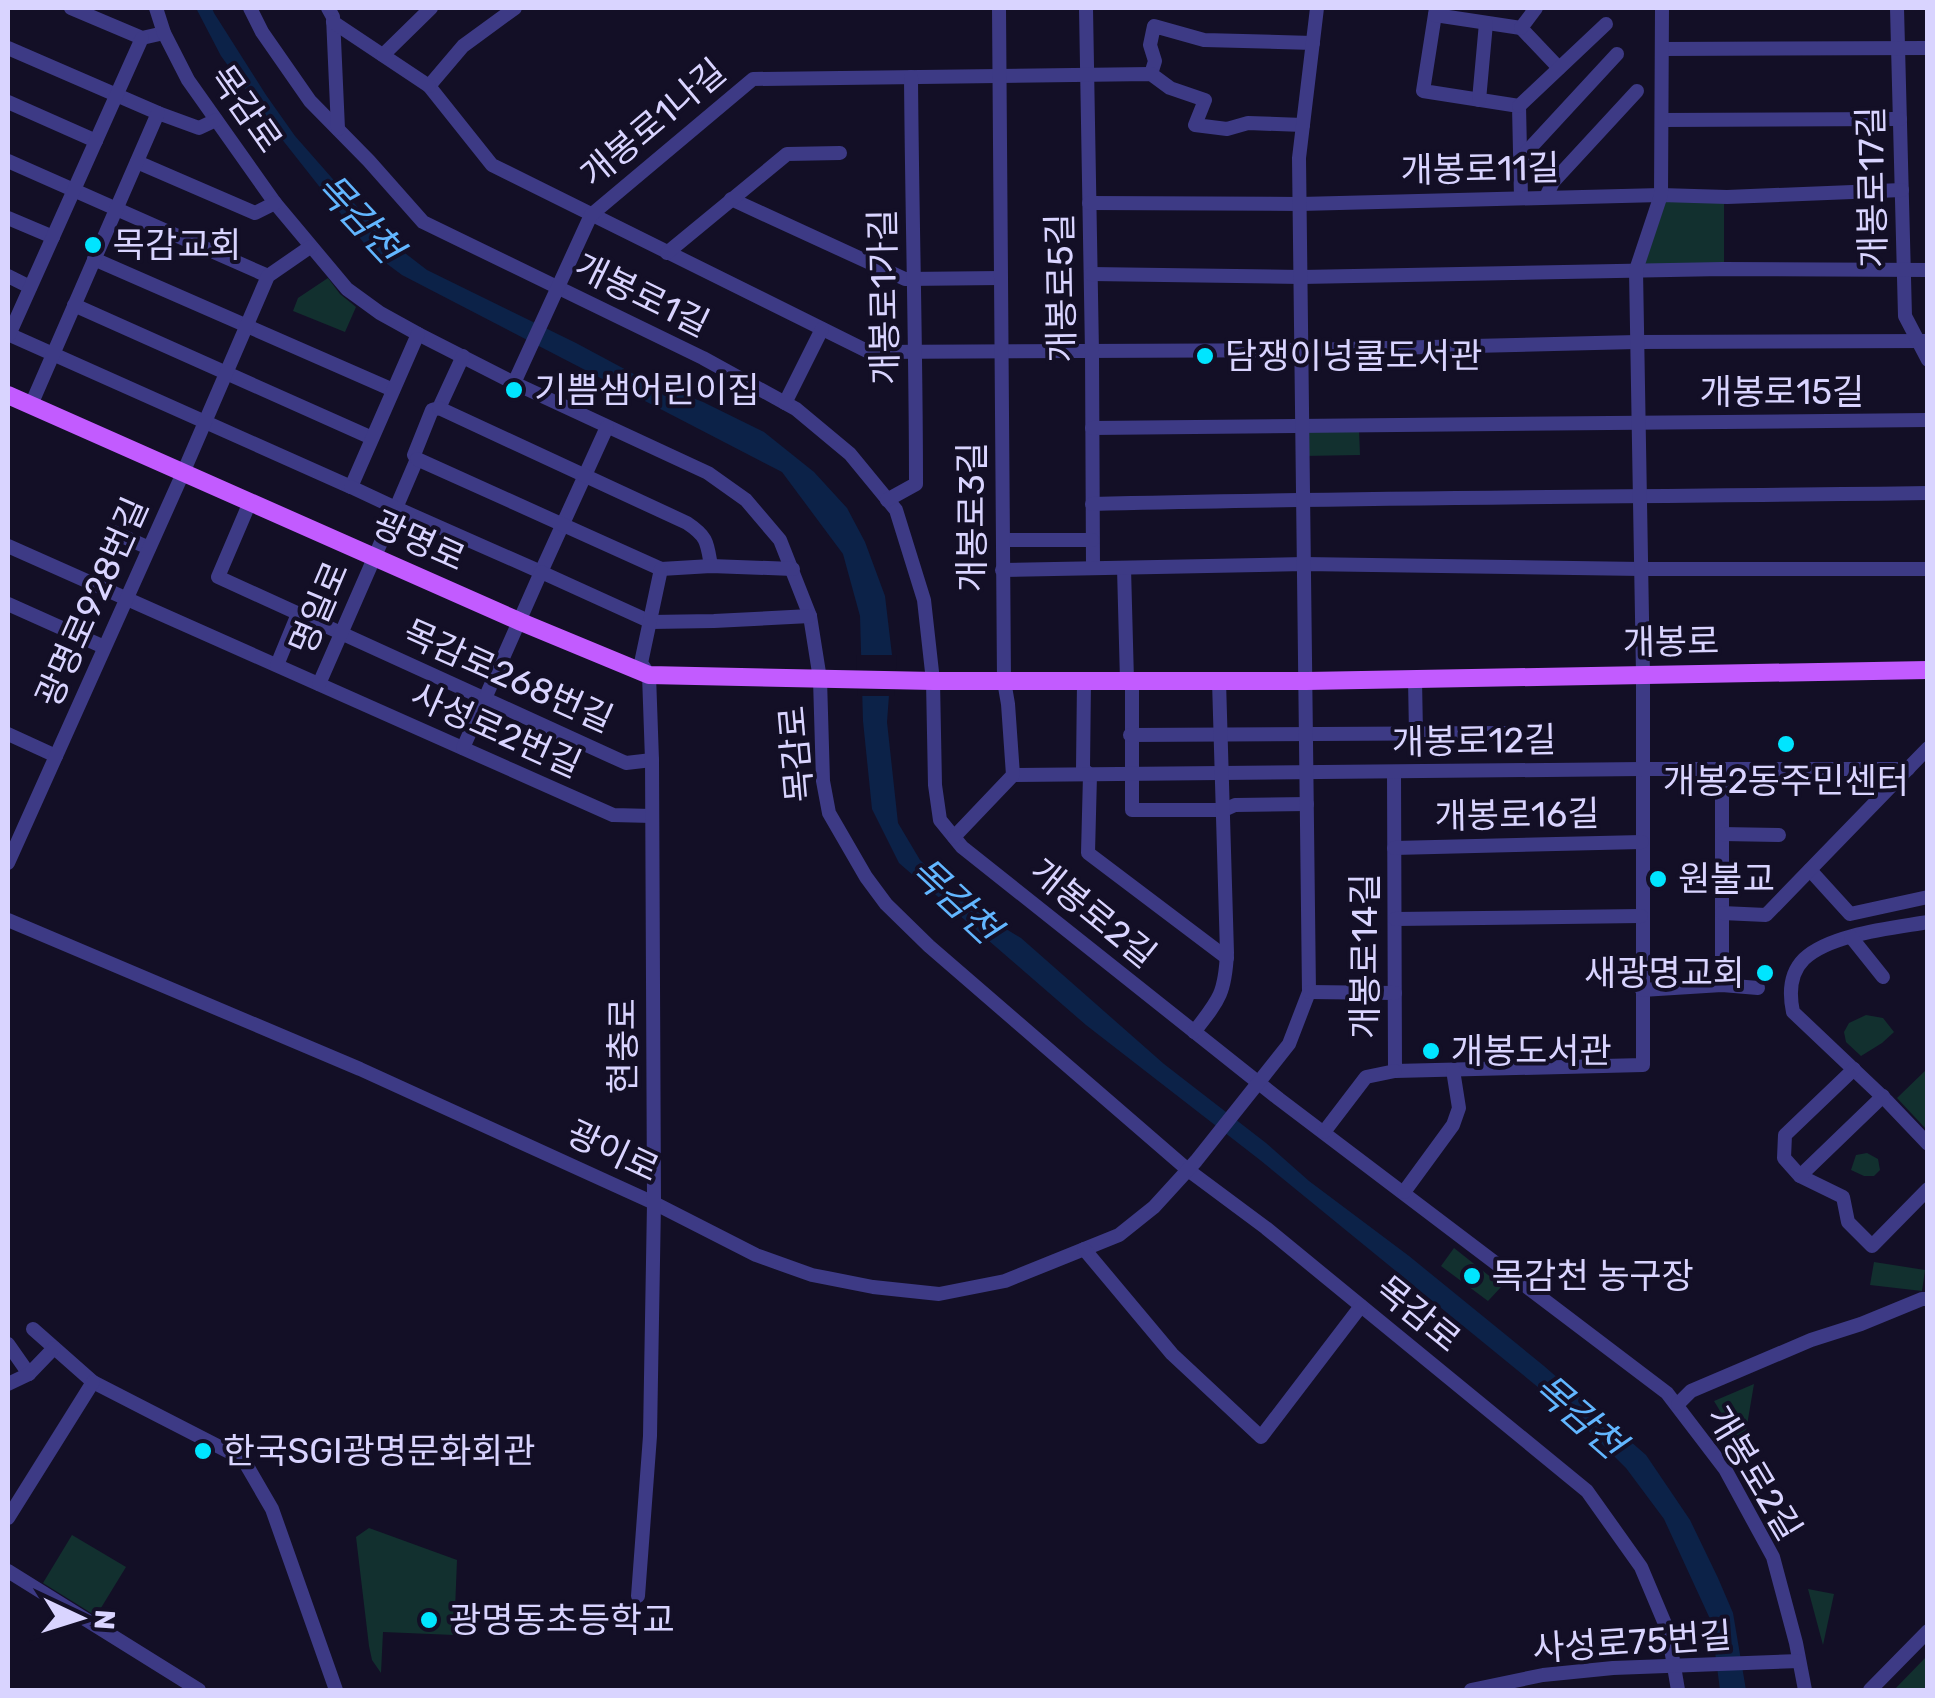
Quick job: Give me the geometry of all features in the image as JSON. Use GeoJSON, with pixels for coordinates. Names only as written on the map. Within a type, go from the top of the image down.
{"type":"FeatureCollection","features":[{"type":"Feature","properties":{"kind":"main road","name":"광명로"},"geometry":{"type":"LineString","coordinates":[[8,395],[521,622],[648,674],[825,679]]}},
{"type":"Feature","properties":{"kind":"main road","name":"개봉로"},"geometry":{"type":"LineString","coordinates":[[825,679],[1307,681],[1928,670]]}},
{"type":"Feature","properties":{"kind":"street"},"geometry":{"type":"LineString","coordinates":[[72,8],[142,38],[164,32]]}},
{"type":"Feature","properties":{"kind":"street","name":"목감로"},"geometry":{"type":"LineString","coordinates":[[156,8],[188,80],[275,202],[347,289],[418,334],[708,473],[746,500],[780,540],[810,616],[825,679],[823,781],[829,813],[886,904],[929,946],[1586,1491],[1641,1566],[1680,1666],[1678,1690]]}},
{"type":"Feature","properties":{"kind":"street","name":"개봉로1길"},"geometry":{"type":"LineString","coordinates":[[250,8],[310,101],[423,222],[557,292],[703,358],[796,409],[850,454],[896,510],[924,600],[930,681]]}},
{"type":"Feature","properties":{"kind":"street"},"geometry":{"type":"LineString","coordinates":[[383,55],[431,8]]}},
{"type":"Feature","properties":{"kind":"street"},"geometry":{"type":"LineString","coordinates":[[430,86],[463,46],[516,8]]}},
{"type":"Feature","properties":{"kind":"street","name":"개봉로3길"},"geometry":{"type":"LineString","coordinates":[[999,8],[1004,681]]}},
{"type":"Feature","properties":{"kind":"street","name":"개봉로5길"},"geometry":{"type":"LineString","coordinates":[[1086,8],[1093,568]]}},
{"type":"Feature","properties":{"kind":"street"},"geometry":{"type":"LineString","coordinates":[[1258,1085],[1289,1044],[1309,992],[1299,158],[1317,8]]}},
{"type":"Feature","properties":{"kind":"street"},"geometry":{"type":"LineString","coordinates":[[1520,28],[1536,8]]}},
{"type":"Feature","properties":{"kind":"street"},"geometry":{"type":"LineString","coordinates":[[1643,675],[1636,270],[1661,194],[1662,8]]}},
{"type":"Feature","properties":{"kind":"street","name":"개봉로17길"},"geometry":{"type":"LineString","coordinates":[[1897,8],[1905,316],[1923,341],[1928,360]]}},
{"type":"Feature","properties":{"kind":"street"},"geometry":{"type":"LineString","coordinates":[[1519,106],[1423,91],[1435,12],[1520,28],[1560,68]]}},
{"type":"Feature","properties":{"kind":"street"},"geometry":{"type":"LineString","coordinates":[[331,15],[338,129]]}},
{"type":"Feature","properties":{"kind":"street"},"geometry":{"type":"LineString","coordinates":[[331,15],[430,86],[492,165],[869,352],[1302,350],[1636,342]]}},
{"type":"Feature","properties":{"kind":"street"},"geometry":{"type":"LineString","coordinates":[[1479,100],[1486,23]]}},
{"type":"Feature","properties":{"kind":"street"},"geometry":{"type":"LineString","coordinates":[[1520,198],[1519,106],[1606,24]]}},
{"type":"Feature","properties":{"kind":"street"},"geometry":{"type":"LineString","coordinates":[[1151,74],[1155,61],[1150,45],[1154,26],[1204,40],[1313,42]]}},
{"type":"Feature","properties":{"kind":"street"},"geometry":{"type":"LineString","coordinates":[[142,38],[8,335],[650,622],[810,616]]}},
{"type":"Feature","properties":{"kind":"street"},"geometry":{"type":"LineString","coordinates":[[8,48],[199,128],[216,120]]}},
{"type":"Feature","properties":{"kind":"street"},"geometry":{"type":"LineString","coordinates":[[1662,48],[1928,48]]}},
{"type":"Feature","properties":{"kind":"street"},"geometry":{"type":"LineString","coordinates":[[1520,159],[1617,54]]}},
{"type":"Feature","properties":{"kind":"street"},"geometry":{"type":"LineString","coordinates":[[1000,76],[1151,74],[1170,88],[1205,100],[1196,125],[1227,129],[1248,123],[1303,125]]}},
{"type":"Feature","properties":{"kind":"street","name":"개봉로1나길"},"geometry":{"type":"LineString","coordinates":[[516,378],[590,215],[753,79],[1000,76]]}},
{"type":"Feature","properties":{"kind":"street","name":"개봉로1가길"},"geometry":{"type":"LineString","coordinates":[[887,500],[916,484],[911,77]]}},
{"type":"Feature","properties":{"kind":"street"},"geometry":{"type":"LineString","coordinates":[[1546,198],[1552,182],[1636,92]]}},
{"type":"Feature","properties":{"kind":"street"},"geometry":{"type":"LineString","coordinates":[[8,102],[96,141]]}},
{"type":"Feature","properties":{"kind":"street"},"geometry":{"type":"LineString","coordinates":[[31,405],[158,113]]}},
{"type":"Feature","properties":{"kind":"street"},"geometry":{"type":"LineString","coordinates":[[1662,120],[1900,118]]}},
{"type":"Feature","properties":{"kind":"street"},"geometry":{"type":"LineString","coordinates":[[667,253],[787,154],[840,153]]}},
{"type":"Feature","properties":{"kind":"street"},"geometry":{"type":"LineString","coordinates":[[8,161],[268,276],[310,246]]}},
{"type":"Feature","properties":{"kind":"street"},"geometry":{"type":"LineString","coordinates":[[137,162],[255,213],[275,202]]}},
{"type":"Feature","properties":{"kind":"street"},"geometry":{"type":"LineString","coordinates":[[1661,194],[1727,197],[1902,190]]}},
{"type":"Feature","properties":{"kind":"street","name":"개봉로11길"},"geometry":{"type":"LineString","coordinates":[[1089,203],[1300,204],[1661,194]]}},
{"type":"Feature","properties":{"kind":"street"},"geometry":{"type":"LineString","coordinates":[[731,199],[905,279],[1001,278]]}},
{"type":"Feature","properties":{"kind":"street"},"geometry":{"type":"LineString","coordinates":[[8,218],[52,238]]}},
{"type":"Feature","properties":{"kind":"street"},"geometry":{"type":"LineString","coordinates":[[94,259],[393,390]]}},
{"type":"Feature","properties":{"kind":"street"},"geometry":{"type":"LineString","coordinates":[[1091,274],[1301,277],[1636,270],[1928,270]]}},
{"type":"Feature","properties":{"kind":"street"},"geometry":{"type":"LineString","coordinates":[[8,276],[30,286]]}},
{"type":"Feature","properties":{"kind":"street","name":"광명로928번길"},"geometry":{"type":"LineString","coordinates":[[8,863],[268,276]]}},
{"type":"Feature","properties":{"kind":"street"},"geometry":{"type":"LineString","coordinates":[[74,306],[372,438]]}},
{"type":"Feature","properties":{"kind":"street"},"geometry":{"type":"LineString","coordinates":[[785,403],[822,329]]}},
{"type":"Feature","properties":{"kind":"street"},"geometry":{"type":"LineString","coordinates":[[351,487],[418,334]]}},
{"type":"Feature","properties":{"kind":"street","name":"개봉로15길"},"geometry":{"type":"LineString","coordinates":[[1636,342],[1923,341]]}},
{"type":"Feature","properties":{"kind":"street","name":"명일로"},"geometry":{"type":"LineString","coordinates":[[319,684],[418,459],[414,455],[432,410],[439,408],[463,356]]}},
{"type":"Feature","properties":{"kind":"street"},"geometry":{"type":"LineString","coordinates":[[439,408],[687,523],[702,533],[711,566]]}},
{"type":"Feature","properties":{"kind":"street","name":"개봉로15길"},"geometry":{"type":"LineString","coordinates":[[1638,423],[1928,420]]}},
{"type":"Feature","properties":{"kind":"street"},"geometry":{"type":"LineString","coordinates":[[1092,428],[1638,423]]}},
{"type":"Feature","properties":{"kind":"street"},"geometry":{"type":"LineString","coordinates":[[463,748],[607,427]]}},
{"type":"Feature","properties":{"kind":"street"},"geometry":{"type":"LineString","coordinates":[[418,459],[661,569],[793,568]]}},
{"type":"Feature","properties":{"kind":"street"},"geometry":{"type":"LineString","coordinates":[[1092,504],[1928,493]]}},
{"type":"Feature","properties":{"kind":"street","name":"목감로268번길"},"geometry":{"type":"LineString","coordinates":[[250,502],[218,578],[626,763],[652,760]]}},
{"type":"Feature","properties":{"kind":"street"},"geometry":{"type":"LineString","coordinates":[[113,532],[149,548]]}},
{"type":"Feature","properties":{"kind":"street"},"geometry":{"type":"LineString","coordinates":[[1003,540],[1092,540]]}},
{"type":"Feature","properties":{"kind":"street","name":"사성로2번길"},"geometry":{"type":"LineString","coordinates":[[8,546],[613,816],[652,816]]}},
{"type":"Feature","properties":{"kind":"street"},"geometry":{"type":"LineString","coordinates":[[1002,570],[1304,564],[1928,569]]}},
{"type":"Feature","properties":{"kind":"street"},"geometry":{"type":"LineString","coordinates":[[1124,568],[1132,810],[1224,810],[1235,805],[1308,804]]}},
{"type":"Feature","properties":{"kind":"street","name":"현충로"},"geometry":{"type":"LineString","coordinates":[[638,1596],[650,1436],[654,1202],[652,760],[648,674],[641,663],[661,569]]}},
{"type":"Feature","properties":{"kind":"street"},"geometry":{"type":"LineString","coordinates":[[8,604],[104,647]]}},
{"type":"Feature","properties":{"kind":"street"},"geometry":{"type":"LineString","coordinates":[[277,665],[298,614]]}},
{"type":"Feature","properties":{"kind":"street","name":"개봉로16길"},"geometry":{"type":"LineString","coordinates":[[1643,675],[1643,1065]]}},
{"type":"Feature","properties":{"kind":"street"},"geometry":{"type":"LineString","coordinates":[[1415,679],[1416,734]]}},
{"type":"Feature","properties":{"kind":"street","name":"개봉로2길"},"geometry":{"type":"LineString","coordinates":[[930,681],[940,820],[962,847],[1258,1085],[1404,1192],[1678,1404],[1725,1469],[1773,1557],[1791,1661],[1805,1690]]}},
{"type":"Feature","properties":{"kind":"street"},"geometry":{"type":"LineString","coordinates":[[954,836],[1013,775],[1004,681]]}},
{"type":"Feature","properties":{"kind":"street"},"geometry":{"type":"LineString","coordinates":[[1084,681],[1083,769],[1090,774],[1088,853],[1226,958]]}},
{"type":"Feature","properties":{"kind":"street"},"geometry":{"type":"LineString","coordinates":[[1194,1032],[1218,1002],[1226,984],[1220,681]]}},
{"type":"Feature","properties":{"kind":"street","name":"광명로928번길"},"geometry":{"type":"LineString","coordinates":[[8,734],[56,756]]}},
{"type":"Feature","properties":{"kind":"street","name":"개봉로12길"},"geometry":{"type":"LineString","coordinates":[[1130,735],[1504,734]]}},
{"type":"Feature","properties":{"kind":"street"},"geometry":{"type":"LineString","coordinates":[[1722,914],[1766,915],[1928,748]]}},
{"type":"Feature","properties":{"kind":"street"},"geometry":{"type":"LineString","coordinates":[[1722,769],[1722,985]]}},
{"type":"Feature","properties":{"kind":"street","name":"개봉로12길"},"geometry":{"type":"LineString","coordinates":[[1013,775],[1908,769]]}},
{"type":"Feature","properties":{"kind":"street","name":"개봉로14길"},"geometry":{"type":"LineString","coordinates":[[1394,772],[1395,1071],[1643,1065]]}},
{"type":"Feature","properties":{"kind":"street"},"geometry":{"type":"LineString","coordinates":[[1722,834],[1779,835]]}},
{"type":"Feature","properties":{"kind":"street","name":"개봉로16길"},"geometry":{"type":"LineString","coordinates":[[1394,848],[1642,842]]}},
{"type":"Feature","properties":{"kind":"street"},"geometry":{"type":"LineString","coordinates":[[1810,870],[1850,914],[1928,897]]}},
{"type":"Feature","properties":{"kind":"street"},"geometry":{"type":"LineString","coordinates":[[1395,919],[1642,916]]}},
{"type":"Feature","properties":{"kind":"street","name":"광이로"},"geometry":{"type":"LineString","coordinates":[[8,920],[360,1069],[654,1202],[756,1256],[812,1276],[873,1287],[939,1294],[1005,1281],[1119,1235],[1154,1207],[1192,1166],[1258,1085]]}},
{"type":"Feature","properties":{"kind":"street"},"geometry":{"type":"LineString","coordinates":[[1928,922],[1825,946],[1803,960],[1790,984],[1793,1012],[1928,1144]]}},
{"type":"Feature","properties":{"kind":"street"},"geometry":{"type":"LineString","coordinates":[[1851,937],[1883,977]]}},
{"type":"Feature","properties":{"kind":"street"},"geometry":{"type":"LineString","coordinates":[[1642,990],[1722,985],[1758,988]]}},
{"type":"Feature","properties":{"kind":"street"},"geometry":{"type":"LineString","coordinates":[[1309,992],[1395,993]]}},
{"type":"Feature","properties":{"kind":"street"},"geometry":{"type":"LineString","coordinates":[[1404,1192],[1453,1125],[1458,1108],[1453,1070]]}},
{"type":"Feature","properties":{"kind":"street"},"geometry":{"type":"LineString","coordinates":[[1854,1070],[1785,1135],[1784,1158],[1800,1176],[1843,1197],[1848,1222],[1872,1246],[1928,1189]]}},
{"type":"Feature","properties":{"kind":"street"},"geometry":{"type":"LineString","coordinates":[[1324,1132],[1366,1077],[1395,1071]]}},
{"type":"Feature","properties":{"kind":"street"},"geometry":{"type":"LineString","coordinates":[[1800,1176],[1883,1096]]}},
{"type":"Feature","properties":{"kind":"street"},"geometry":{"type":"LineString","coordinates":[[1084,1249],[1172,1354],[1261,1436],[1361,1306]]}},
{"type":"Feature","properties":{"kind":"street","name":"개봉로2길"},"geometry":{"type":"LineString","coordinates":[[1678,1404],[1691,1390],[1811,1340],[1928,1300]]}},
{"type":"Feature","properties":{"kind":"street"},"geometry":{"type":"LineString","coordinates":[[33,1329],[93,1382],[243,1459],[272,1509],[336,1690]]}},
{"type":"Feature","properties":{"kind":"street"},"geometry":{"type":"LineString","coordinates":[[8,1344],[29,1374]]}},
{"type":"Feature","properties":{"kind":"street"},"geometry":{"type":"LineString","coordinates":[[8,1384],[29,1374],[54,1348]]}},
{"type":"Feature","properties":{"kind":"street"},"geometry":{"type":"LineString","coordinates":[[8,1518],[93,1382]]}},
{"type":"Feature","properties":{"kind":"street"},"geometry":{"type":"LineString","coordinates":[[8,1571],[198,1690]]}},
{"type":"Feature","properties":{"kind":"street"},"geometry":{"type":"LineString","coordinates":[[1870,1690],[1928,1631]]}},
{"type":"Feature","properties":{"kind":"street","name":"사성로75번길"},"geometry":{"type":"LineString","coordinates":[[1471,1690],[1543,1675],[1613,1668],[1791,1661]]}},
{"type":"Feature","properties":{"kind":"green space"},"geometry":{"type":"Polygon","coordinates":[[[1665,197],[1724,200],[1724,266],[1640,268],[1665,197]]]}},
{"type":"Feature","properties":{"kind":"green space"},"geometry":{"type":"Polygon","coordinates":[[[328,278],[356,307],[345,332],[293,311],[298,298],[328,278]]]}},
{"type":"Feature","properties":{"kind":"green space"},"geometry":{"type":"Polygon","coordinates":[[[1359,430],[1360,455],[1304,456],[1303,431],[1359,430]]]}},
{"type":"Feature","properties":{"kind":"green space"},"geometry":{"type":"Polygon","coordinates":[[[1866,1015],[1883,1018],[1894,1032],[1861,1056],[1846,1042],[1844,1032],[1849,1023],[1866,1015]]]}},
{"type":"Feature","properties":{"kind":"green space"},"geometry":{"type":"Polygon","coordinates":[[[1927,1069],[1927,1130],[1897,1098],[1927,1069]]]}},
{"type":"Feature","properties":{"kind":"green space"},"geometry":{"type":"Polygon","coordinates":[[[1867,1153],[1878,1159],[1880,1170],[1874,1176],[1851,1170],[1856,1155],[1867,1153]]]}},
{"type":"Feature","properties":{"kind":"green space","name":"목감천 농구장"},"geometry":{"type":"Polygon","coordinates":[[[1454,1248],[1502,1286],[1488,1301],[1441,1266],[1454,1248]]]}},
{"type":"Feature","properties":{"kind":"green space"},"geometry":{"type":"Polygon","coordinates":[[[1874,1262],[1925,1270],[1922,1291],[1870,1285],[1874,1262]]]}},
{"type":"Feature","properties":{"kind":"green space"},"geometry":{"type":"Polygon","coordinates":[[[1754,1384],[1743,1449],[1714,1401],[1754,1384]]]}},
{"type":"Feature","properties":{"kind":"green space"},"geometry":{"type":"Polygon","coordinates":[[[369,1528],[457,1560],[454,1635],[383,1632],[381,1673],[369,1646],[356,1537],[369,1528]]]}},
{"type":"Feature","properties":{"kind":"green space"},"geometry":{"type":"Polygon","coordinates":[[[72,1535],[126,1567],[96,1616],[43,1583],[72,1535]]]}},
{"type":"Feature","properties":{"kind":"green space"},"geometry":{"type":"Polygon","coordinates":[[[1808,1589],[1834,1594],[1823,1645],[1808,1589]]]}},
{"type":"Feature","properties":{"kind":"green space"},"geometry":{"type":"Polygon","coordinates":[[[1927,1656],[1927,1690],[1894,1690],[1927,1656]]]}},
{"type":"Feature","properties":{"kind":"water","name":"목감천"},"geometry":{"type":"Polygon","coordinates":[[[196,8],[212,8],[295,136],[375,227],[427,270],[645,380],[703,402],[764,432],[814,472],[847,508],[865,542],[885,596],[892,655],[887,722],[898,823],[920,860],[968,906],[1021,938],[1164,1064],[1409,1256],[1646,1455],[1690,1520],[1733,1613],[1746,1690],[1720,1690],[1711,1621],[1664,1519],[1626,1468],[1577,1419],[1260,1160],[1086,1025],[899,863],[872,809],[863,721],[860,616],[843,554],[782,472],[402,275],[371,252],[221,56],[196,8]]]}},
{"type":"Feature","properties":{"kind":"pier"},"geometry":{"type":"Polygon","coordinates":[[[856,655],[897,655],[894,696],[858,696],[856,655]]]}},
{"type":"Feature","properties":{"kind":"place","name":"목감교회"},"geometry":{"type":"Point","coordinates":[93,245]}},
{"type":"Feature","properties":{"kind":"place","name":"담쟁이넝쿨도서관"},"geometry":{"type":"Point","coordinates":[1205,356]}},
{"type":"Feature","properties":{"kind":"place","name":"기쁨샘어린이집"},"geometry":{"type":"Point","coordinates":[514,390]}},
{"type":"Feature","properties":{"kind":"place","name":"개봉2동주민센터"},"geometry":{"type":"Point","coordinates":[1786,744]}},
{"type":"Feature","properties":{"kind":"place","name":"원불교"},"geometry":{"type":"Point","coordinates":[1658,879]}},
{"type":"Feature","properties":{"kind":"place","name":"새광명교회"},"geometry":{"type":"Point","coordinates":[1765,973]}},
{"type":"Feature","properties":{"kind":"place","name":"개봉도서관"},"geometry":{"type":"Point","coordinates":[1431,1051]}},
{"type":"Feature","properties":{"kind":"place","name":"목감천 농구장"},"geometry":{"type":"Point","coordinates":[1472,1276]}},
{"type":"Feature","properties":{"kind":"place","name":"한국SGI광명문화회관"},"geometry":{"type":"Point","coordinates":[203,1451]}},
{"type":"Feature","properties":{"kind":"place","name":"광명동초등학교"},"geometry":{"type":"Point","coordinates":[429,1620]}}]}
